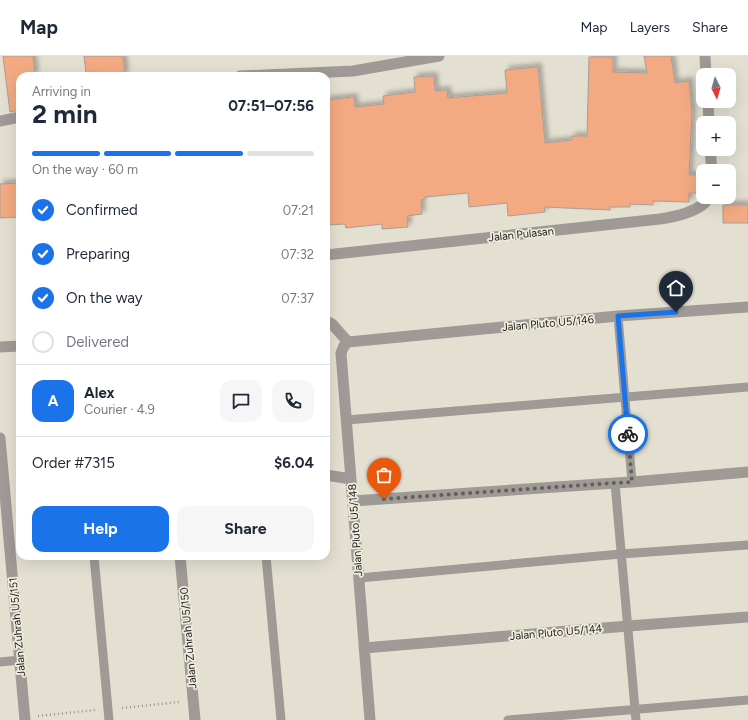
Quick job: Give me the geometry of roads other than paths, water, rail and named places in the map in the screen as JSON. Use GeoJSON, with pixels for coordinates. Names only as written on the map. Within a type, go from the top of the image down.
{"type":"FeatureCollection","features":[{"type":"Feature","properties":{"kind":"street"},"geometry":{"type":"LineString","coordinates":[[330,72],[353,71],[439,56]]}},
{"type":"Feature","properties":{"kind":"street"},"geometry":{"type":"LineString","coordinates":[[705,56],[706,68]]}},
{"type":"Feature","properties":{"kind":"street"},"geometry":{"type":"LineString","coordinates":[[0,121],[16,118]]}},
{"type":"Feature","properties":{"kind":"street","name":"Jalan Pulasan"},"geometry":{"type":"LineString","coordinates":[[330,255],[660,219],[678,216],[696,209],[703,204]]}},
{"type":"Feature","properties":{"kind":"street","name":"Jalan Pluto U5/146"},"geometry":{"type":"LineString","coordinates":[[348,342],[618,316],[748,307]]}},
{"type":"Feature","properties":{"kind":"street"},"geometry":{"type":"LineString","coordinates":[[330,323],[348,342]]}},
{"type":"Feature","properties":{"kind":"street","name":"Jalan Pluto U5/148"},"geometry":{"type":"LineString","coordinates":[[348,342],[344,346],[341,353],[370,720]]}},
{"type":"Feature","properties":{"kind":"street"},"geometry":{"type":"LineString","coordinates":[[0,347],[16,346]]}},
{"type":"Feature","properties":{"kind":"street","name":"Jalan Zuhrah U5/151"},"geometry":{"type":"LineString","coordinates":[[0,438],[25,720]]}},
{"type":"Feature","properties":{"kind":"street"},"geometry":{"type":"LineString","coordinates":[[353,501],[632,482],[748,472]]}},
{"type":"Feature","properties":{"kind":"street"},"geometry":{"type":"LineString","coordinates":[[330,476],[351,479]]}},
{"type":"Feature","properties":{"kind":"street","name":"Jalan Zuhrah U5/150"},"geometry":{"type":"LineString","coordinates":[[180,560],[195,720]]}},
{"type":"Feature","properties":{"kind":"street","name":"Jalan Pluto U5/144"},"geometry":{"type":"LineString","coordinates":[[364,648],[748,617]]}},
{"type":"Feature","properties":{"kind":"lane"},"geometry":{"type":"LineString","coordinates":[[618,316],[632,482]]}},
{"type":"Feature","properties":{"kind":"lane"},"geometry":{"type":"LineString","coordinates":[[347,420],[748,387]]}},
{"type":"Feature","properties":{"kind":"lane"},"geometry":{"type":"LineString","coordinates":[[615,483],[636,720]]}},
{"type":"Feature","properties":{"kind":"lane"},"geometry":{"type":"LineString","coordinates":[[359,578],[621,554],[748,545]]}},
{"type":"Feature","properties":{"kind":"lane"},"geometry":{"type":"LineString","coordinates":[[94,560],[109,720]]}},
{"type":"Feature","properties":{"kind":"lane"},"geometry":{"type":"LineString","coordinates":[[266,560],[280,720]]}},
{"type":"Feature","properties":{"kind":"lane"},"geometry":{"type":"LineString","coordinates":[[0,662],[20,660]]}},
{"type":"Feature","properties":{"kind":"lane"},"geometry":{"type":"LineString","coordinates":[[508,720],[748,700]]}}]}
